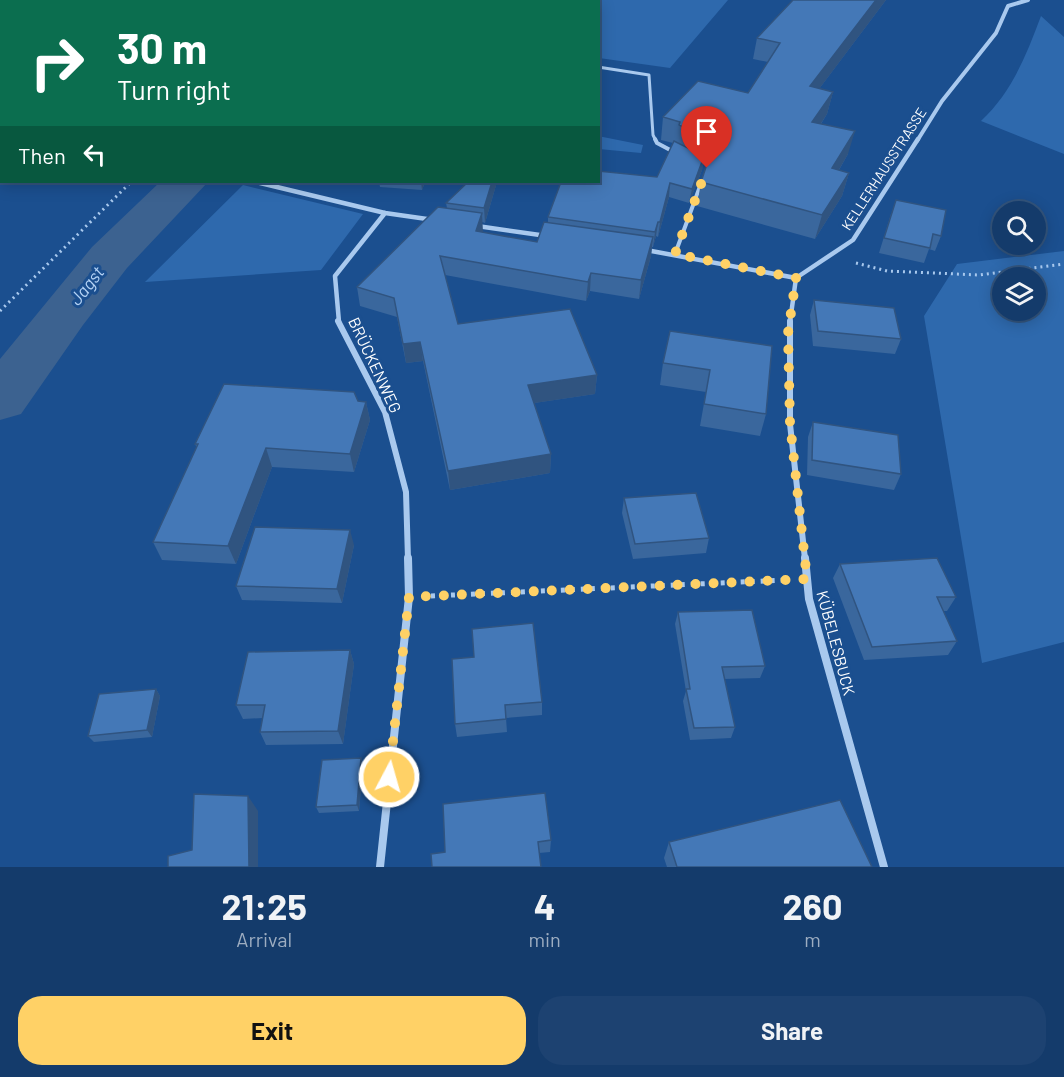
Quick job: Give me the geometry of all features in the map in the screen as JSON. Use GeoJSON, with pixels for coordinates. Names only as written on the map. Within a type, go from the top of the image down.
{"type":"FeatureCollection","features":[{"type":"Feature","properties":{"kind":"street","name":"KELLERHAUSSTRASSE"},"geometry":{"type":"LineString","coordinates":[[796,278],[854,240],[942,101],[996,33],[1008,6],[1028,0]]}},
{"type":"Feature","properties":{"kind":"street"},"geometry":{"type":"LineString","coordinates":[[260,183],[385,213],[443,221]]}},
{"type":"Feature","properties":{"kind":"street","name":"BRÜCKENWEG"},"geometry":{"type":"LineString","coordinates":[[380,867],[409,597],[406,492],[385,412],[338,320],[335,276],[385,213]]}},
{"type":"Feature","properties":{"kind":"street"},"geometry":{"type":"LineString","coordinates":[[466,224],[559,237]]}},
{"type":"Feature","properties":{"kind":"street"},"geometry":{"type":"LineString","coordinates":[[640,249],[796,278]]}},
{"type":"Feature","properties":{"kind":"street","name":"KÜBELESBUCK"},"geometry":{"type":"LineString","coordinates":[[796,278],[788,333],[790,423],[809,599],[884,867]]}},
{"type":"Feature","properties":{"kind":"lane"},"geometry":{"type":"LineString","coordinates":[[600,67],[649,75],[653,135],[657,143],[677,153]]}},
{"type":"Feature","properties":{"kind":"lane"},"geometry":{"type":"LineString","coordinates":[[675,254],[703,179]]}},
{"type":"Feature","properties":{"kind":"path"},"geometry":{"type":"LineString","coordinates":[[0,311],[130,183]]}},
{"type":"Feature","properties":{"kind":"path"},"geometry":{"type":"LineString","coordinates":[[829,256],[887,271],[979,275],[1064,264]]}},
{"type":"Feature","properties":{"kind":"path"},"geometry":{"type":"LineString","coordinates":[[409,597],[807,579]]}},
{"type":"Feature","properties":{"kind":"shaded area"},"geometry":{"type":"Polygon","coordinates":[[[600,0],[728,0],[670,68],[600,58],[600,0]]]}},
{"type":"Feature","properties":{"kind":"shaded area"},"geometry":{"type":"Polygon","coordinates":[[[1041,16],[1064,37],[1064,154],[981,121],[1010,86],[1024,59],[1041,16]]]}},
{"type":"Feature","properties":{"kind":"shaded area"},"geometry":{"type":"Polygon","coordinates":[[[600,136],[643,145],[641,153],[600,149],[600,136]]]}},
{"type":"Feature","properties":{"kind":"shaded area"},"geometry":{"type":"Polygon","coordinates":[[[243,185],[363,214],[321,270],[145,282],[243,185]]]}},
{"type":"Feature","properties":{"kind":"shaded area"},"geometry":{"type":"Polygon","coordinates":[[[1064,251],[1064,642],[982,663],[924,316],[957,264],[1064,251]]]}},
{"type":"Feature","properties":{"kind":"building"},"geometry":{"type":"Polygon","coordinates":[[[793,0],[876,0],[810,86],[833,92],[812,122],[855,131],[832,168],[849,173],[822,215],[701,182],[714,143],[679,125],[680,122],[663,117],[698,81],[748,93],[780,43],[757,38],[793,0]]]}},
{"type":"Feature","properties":{"kind":"building"},"geometry":{"type":"Polygon","coordinates":[[[674,141],[704,156],[692,189],[670,183],[660,222],[655,232],[548,217],[561,183],[600,183],[600,171],[657,177],[674,141]]]}},
{"type":"Feature","properties":{"kind":"building"},"geometry":{"type":"Polygon","coordinates":[[[467,183],[492,183],[484,208],[446,203],[467,183]]]}},
{"type":"Feature","properties":{"kind":"building"},"geometry":{"type":"Polygon","coordinates":[[[896,200],[946,210],[941,236],[933,234],[930,248],[884,238],[896,200]]]}},
{"type":"Feature","properties":{"kind":"building"},"geometry":{"type":"Polygon","coordinates":[[[438,207],[482,213],[476,231],[537,242],[544,222],[653,237],[641,280],[591,273],[588,282],[440,256],[458,324],[570,309],[597,375],[528,385],[551,454],[448,471],[420,342],[403,344],[394,298],[357,287],[438,207]]]}},
{"type":"Feature","properties":{"kind":"building"},"geometry":{"type":"Polygon","coordinates":[[[814,300],[894,308],[901,339],[818,331],[814,300]]]}},
{"type":"Feature","properties":{"kind":"building"},"geometry":{"type":"Polygon","coordinates":[[[670,331],[772,346],[766,414],[704,404],[710,370],[663,363],[670,331]]]}},
{"type":"Feature","properties":{"kind":"building"},"geometry":{"type":"Polygon","coordinates":[[[224,384],[354,392],[358,401],[366,402],[350,454],[266,448],[228,546],[153,542],[198,444],[195,444],[224,384]]]}},
{"type":"Feature","properties":{"kind":"building"},"geometry":{"type":"Polygon","coordinates":[[[813,422],[898,435],[901,474],[812,460],[813,422]]]}},
{"type":"Feature","properties":{"kind":"building"},"geometry":{"type":"Polygon","coordinates":[[[696,493],[709,538],[635,544],[624,498],[696,493]]]}},
{"type":"Feature","properties":{"kind":"building"},"geometry":{"type":"Polygon","coordinates":[[[255,527],[350,530],[337,589],[236,586],[255,527]]]}},
{"type":"Feature","properties":{"kind":"building"},"geometry":{"type":"Polygon","coordinates":[[[937,558],[956,597],[937,597],[957,641],[872,647],[840,564],[937,558]]]}},
{"type":"Feature","properties":{"kind":"building"},"geometry":{"type":"Polygon","coordinates":[[[752,610],[765,666],[722,667],[735,727],[694,728],[686,689],[690,689],[678,612],[752,610]]]}},
{"type":"Feature","properties":{"kind":"building"},"geometry":{"type":"Polygon","coordinates":[[[533,623],[542,702],[505,705],[506,719],[455,724],[452,659],[474,657],[472,629],[533,623]]]}},
{"type":"Feature","properties":{"kind":"building"},"geometry":{"type":"Polygon","coordinates":[[[350,650],[338,731],[260,732],[265,705],[236,705],[248,652],[350,650]]]}},
{"type":"Feature","properties":{"kind":"building"},"geometry":{"type":"Polygon","coordinates":[[[156,689],[147,730],[88,736],[99,694],[156,689]]]}},
{"type":"Feature","properties":{"kind":"building"},"geometry":{"type":"Polygon","coordinates":[[[361,758],[357,805],[316,807],[322,760],[361,758]]]}},
{"type":"Feature","properties":{"kind":"building"},"geometry":{"type":"Polygon","coordinates":[[[545,793],[551,840],[538,842],[541,867],[432,867],[431,854],[445,852],[443,804],[545,793]]]}},
{"type":"Feature","properties":{"kind":"building"},"geometry":{"type":"Polygon","coordinates":[[[194,794],[248,796],[249,867],[168,867],[168,856],[192,850],[194,794]]]}},
{"type":"Feature","properties":{"kind":"building"},"geometry":{"type":"Polygon","coordinates":[[[840,800],[872,867],[677,867],[669,842],[840,800]]]}},
{"type":"Feature","properties":{"kind":"waterway","name":"Jagst"},"geometry":{"type":"LineString","coordinates":[[0,400],[64,314],[110,258],[134,231],[185,183]]}},
{"type":"Feature","properties":{"kind":"route"},"geometry":{"type":"LineString","coordinates":[[389,777],[409,597],[807,579],[790,423],[788,333],[796,278],[675,254],[707,168]]}}]}
